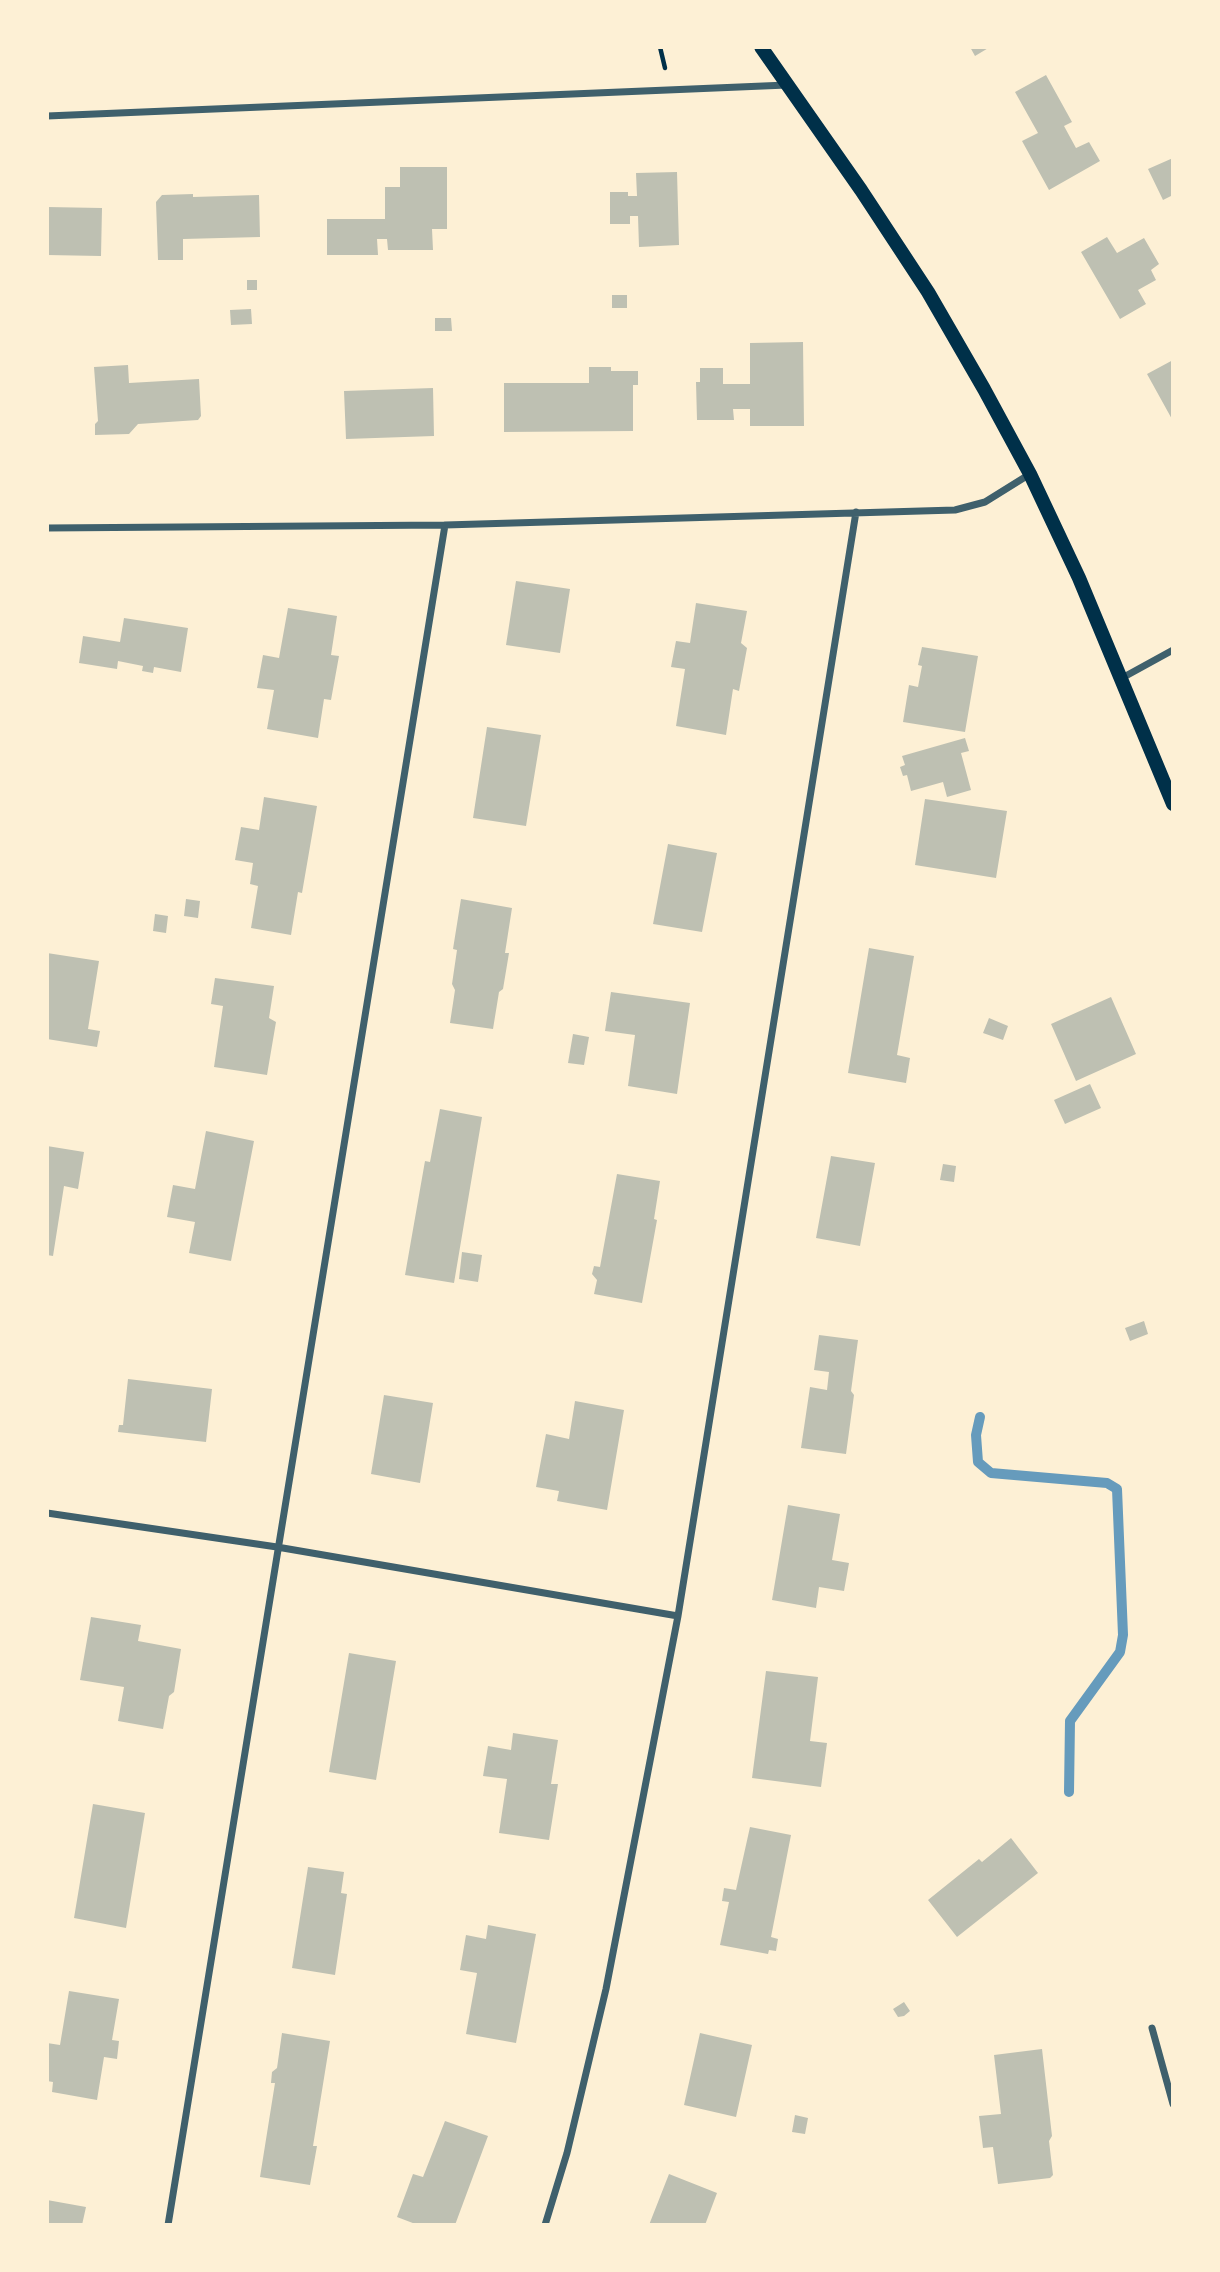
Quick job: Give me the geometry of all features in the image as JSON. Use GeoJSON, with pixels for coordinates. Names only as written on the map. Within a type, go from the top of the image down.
{"type":"FeatureCollection","features":[{"type":"Feature","properties":{"kind":"main road"},"geometry":{"type":"LineString","coordinates":[[761,47],[928,292],[1030,474],[1079,578],[1173,804]]}},
{"type":"Feature","properties":{"kind":"street"},"geometry":{"type":"LineString","coordinates":[[47,116],[787,85]]}},
{"type":"Feature","properties":{"kind":"street"},"geometry":{"type":"LineString","coordinates":[[47,528],[445,524],[955,510],[985,502],[1030,474]]}},
{"type":"Feature","properties":{"kind":"street"},"geometry":{"type":"LineString","coordinates":[[545,2225],[567,2153],[606,1989],[678,1616],[856,512]]}},
{"type":"Feature","properties":{"kind":"street"},"geometry":{"type":"LineString","coordinates":[[168,2225],[445,524]]}},
{"type":"Feature","properties":{"kind":"street"},"geometry":{"type":"LineString","coordinates":[[1122,678],[1173,650]]}},
{"type":"Feature","properties":{"kind":"street"},"geometry":{"type":"LineString","coordinates":[[47,1513],[277,1547],[678,1616]]}},
{"type":"Feature","properties":{"kind":"street"},"geometry":{"type":"LineString","coordinates":[[1152,2028],[1173,2104]]}},
{"type":"Feature","properties":{"kind":"building"},"geometry":{"type":"Polygon","coordinates":[[[970,47],[990,47],[975,56],[970,47]]]}},
{"type":"Feature","properties":{"kind":"building"},"geometry":{"type":"Polygon","coordinates":[[[1046,75],[1072,122],[1064,126],[1076,148],[1089,142],[1100,161],[1049,190],[1022,141],[1038,133],[1015,92],[1046,75]]]}},
{"type":"Feature","properties":{"kind":"building"},"geometry":{"type":"Polygon","coordinates":[[[1173,158],[1173,195],[1163,200],[1148,169],[1173,158]]]}},
{"type":"Feature","properties":{"kind":"building"},"geometry":{"type":"Polygon","coordinates":[[[400,167],[447,167],[447,229],[432,229],[433,250],[388,250],[387,239],[377,239],[378,255],[327,255],[327,219],[385,219],[385,187],[400,187],[400,167]]]}},
{"type":"Feature","properties":{"kind":"building"},"geometry":{"type":"Polygon","coordinates":[[[677,172],[679,245],[639,247],[638,216],[630,216],[630,224],[610,224],[610,192],[628,192],[628,196],[637,196],[636,173],[677,172]]]}},
{"type":"Feature","properties":{"kind":"building"},"geometry":{"type":"Polygon","coordinates":[[[193,194],[193,197],[259,195],[260,237],[183,239],[183,260],[158,260],[156,202],[162,195],[193,194]]]}},
{"type":"Feature","properties":{"kind":"building"},"geometry":{"type":"Polygon","coordinates":[[[47,207],[102,208],[101,256],[47,255],[47,207]]]}},
{"type":"Feature","properties":{"kind":"building"},"geometry":{"type":"Polygon","coordinates":[[[1107,237],[1117,253],[1144,238],[1159,264],[1151,270],[1156,280],[1138,290],[1146,304],[1120,319],[1081,252],[1107,237]]]}},
{"type":"Feature","properties":{"kind":"building"},"geometry":{"type":"Polygon","coordinates":[[[247,280],[257,280],[257,290],[247,290],[247,280]]]}},
{"type":"Feature","properties":{"kind":"building"},"geometry":{"type":"Polygon","coordinates":[[[612,295],[627,295],[627,308],[612,308],[612,295]]]}},
{"type":"Feature","properties":{"kind":"building"},"geometry":{"type":"Polygon","coordinates":[[[251,309],[252,324],[231,325],[230,310],[251,309]]]}},
{"type":"Feature","properties":{"kind":"building"},"geometry":{"type":"Polygon","coordinates":[[[435,318],[451,318],[452,331],[435,331],[435,318]]]}},
{"type":"Feature","properties":{"kind":"building"},"geometry":{"type":"Polygon","coordinates":[[[803,342],[804,426],[750,426],[750,409],[733,409],[734,420],[697,420],[696,382],[700,382],[700,368],[723,368],[723,384],[750,384],[750,343],[803,342]]]}},
{"type":"Feature","properties":{"kind":"building"},"geometry":{"type":"Polygon","coordinates":[[[1173,360],[1173,421],[1147,374],[1173,360]]]}},
{"type":"Feature","properties":{"kind":"building"},"geometry":{"type":"Polygon","coordinates":[[[128,365],[129,383],[199,379],[201,416],[198,420],[138,424],[129,434],[95,435],[95,424],[98,421],[94,367],[128,365]]]}},
{"type":"Feature","properties":{"kind":"building"},"geometry":{"type":"Polygon","coordinates":[[[589,367],[611,367],[611,371],[638,371],[638,385],[633,385],[633,431],[504,432],[504,383],[589,383],[589,367]]]}},
{"type":"Feature","properties":{"kind":"building"},"geometry":{"type":"Polygon","coordinates":[[[433,388],[434,436],[346,439],[344,391],[433,388]]]}},
{"type":"Feature","properties":{"kind":"building"},"geometry":{"type":"Polygon","coordinates":[[[516,581],[570,589],[560,653],[506,645],[516,581]]]}},
{"type":"Feature","properties":{"kind":"building"},"geometry":{"type":"Polygon","coordinates":[[[696,603],[747,611],[741,643],[747,648],[739,691],[733,689],[726,735],[676,726],[685,669],[671,667],[676,641],[690,643],[696,603]]]}},
{"type":"Feature","properties":{"kind":"building"},"geometry":{"type":"Polygon","coordinates":[[[288,608],[337,616],[331,655],[339,656],[331,700],[324,699],[318,738],[267,729],[274,690],[257,688],[263,655],[279,658],[288,608]]]}},
{"type":"Feature","properties":{"kind":"building"},"geometry":{"type":"Polygon","coordinates":[[[124,618],[188,628],[181,672],[154,667],[153,673],[142,671],[143,666],[118,661],[117,669],[79,663],[83,636],[120,642],[124,618]]]}},
{"type":"Feature","properties":{"kind":"building"},"geometry":{"type":"Polygon","coordinates":[[[922,647],[978,656],[965,732],[903,722],[909,685],[918,687],[922,666],[918,665],[922,647]]]}},
{"type":"Feature","properties":{"kind":"building"},"geometry":{"type":"Polygon","coordinates":[[[487,727],[541,735],[526,826],[473,818],[487,727]]]}},
{"type":"Feature","properties":{"kind":"building"},"geometry":{"type":"Polygon","coordinates":[[[965,738],[969,751],[961,753],[971,790],[947,797],[943,782],[911,791],[907,775],[903,776],[900,767],[905,765],[902,756],[965,738]]]}},
{"type":"Feature","properties":{"kind":"building"},"geometry":{"type":"Polygon","coordinates":[[[264,797],[317,806],[302,893],[298,892],[291,935],[251,928],[258,886],[250,884],[253,863],[235,860],[241,827],[259,830],[264,797]]]}},
{"type":"Feature","properties":{"kind":"building"},"geometry":{"type":"Polygon","coordinates":[[[925,799],[1007,811],[996,878],[915,865],[925,799]]]}},
{"type":"Feature","properties":{"kind":"building"},"geometry":{"type":"Polygon","coordinates":[[[668,844],[717,853],[702,932],[653,924],[668,844]]]}},
{"type":"Feature","properties":{"kind":"building"},"geometry":{"type":"Polygon","coordinates":[[[186,899],[200,901],[198,918],[184,916],[186,899]]]}},
{"type":"Feature","properties":{"kind":"building"},"geometry":{"type":"Polygon","coordinates":[[[461,899],[512,908],[505,953],[509,953],[493,1029],[450,1023],[457,950],[453,949],[461,899]]]}},
{"type":"Feature","properties":{"kind":"building"},"geometry":{"type":"Polygon","coordinates":[[[155,914],[168,916],[166,933],[153,931],[155,914]]]}},
{"type":"Feature","properties":{"kind":"building"},"geometry":{"type":"Polygon","coordinates":[[[869,948],[914,956],[897,1055],[910,1058],[906,1083],[848,1073],[869,948]]]}},
{"type":"Feature","properties":{"kind":"building"},"geometry":{"type":"Polygon","coordinates":[[[47,953],[99,961],[88,1029],[100,1031],[97,1047],[47,1039],[47,953]]]}},
{"type":"Feature","properties":{"kind":"building"},"geometry":{"type":"Polygon","coordinates":[[[215,978],[274,986],[269,1018],[276,1022],[267,1075],[214,1067],[223,1006],[211,1004],[215,978]]]}},
{"type":"Feature","properties":{"kind":"building"},"geometry":{"type":"Polygon","coordinates":[[[611,992],[690,1003],[677,1094],[628,1086],[635,1035],[605,1031],[611,992]]]}},
{"type":"Feature","properties":{"kind":"building"},"geometry":{"type":"Polygon","coordinates":[[[1111,997],[1136,1054],[1076,1081],[1051,1024],[1111,997]]]}},
{"type":"Feature","properties":{"kind":"building"},"geometry":{"type":"Polygon","coordinates":[[[989,1018],[1008,1026],[1003,1040],[983,1033],[989,1018]]]}},
{"type":"Feature","properties":{"kind":"building"},"geometry":{"type":"Polygon","coordinates":[[[573,1034],[589,1037],[584,1065],[568,1063],[573,1034]]]}},
{"type":"Feature","properties":{"kind":"building"},"geometry":{"type":"Polygon","coordinates":[[[1090,1084],[1101,1108],[1065,1124],[1054,1100],[1090,1084]]]}},
{"type":"Feature","properties":{"kind":"building"},"geometry":{"type":"Polygon","coordinates":[[[440,1109],[482,1117],[454,1283],[405,1275],[425,1161],[430,1162],[440,1109]]]}},
{"type":"Feature","properties":{"kind":"building"},"geometry":{"type":"Polygon","coordinates":[[[206,1131],[254,1141],[231,1261],[189,1253],[195,1222],[167,1217],[173,1185],[195,1189],[206,1131]]]}},
{"type":"Feature","properties":{"kind":"building"},"geometry":{"type":"Polygon","coordinates":[[[47,1146],[84,1152],[78,1189],[64,1186],[53,1256],[47,1255],[47,1146]]]}},
{"type":"Feature","properties":{"kind":"building"},"geometry":{"type":"Polygon","coordinates":[[[831,1156],[875,1163],[860,1246],[816,1238],[831,1156]]]}},
{"type":"Feature","properties":{"kind":"building"},"geometry":{"type":"Polygon","coordinates":[[[943,1164],[956,1166],[954,1182],[940,1180],[943,1164]]]}},
{"type":"Feature","properties":{"kind":"building"},"geometry":{"type":"Polygon","coordinates":[[[617,1174],[660,1181],[654,1219],[657,1220],[642,1303],[594,1294],[597,1280],[592,1274],[594,1266],[600,1267],[617,1174]]]}},
{"type":"Feature","properties":{"kind":"building"},"geometry":{"type":"Polygon","coordinates":[[[462,1252],[482,1255],[478,1282],[459,1279],[462,1252]]]}},
{"type":"Feature","properties":{"kind":"building"},"geometry":{"type":"Polygon","coordinates":[[[1144,1321],[1148,1334],[1130,1341],[1125,1328],[1144,1321]]]}},
{"type":"Feature","properties":{"kind":"building"},"geometry":{"type":"Polygon","coordinates":[[[819,1335],[858,1340],[846,1454],[801,1448],[810,1387],[827,1390],[829,1372],[814,1370],[819,1335]]]}},
{"type":"Feature","properties":{"kind":"building"},"geometry":{"type":"Polygon","coordinates":[[[128,1379],[212,1389],[206,1442],[118,1432],[119,1425],[123,1425],[128,1379]]]}},
{"type":"Feature","properties":{"kind":"building"},"geometry":{"type":"Polygon","coordinates":[[[384,1395],[433,1403],[420,1483],[371,1474],[384,1395]]]}},
{"type":"Feature","properties":{"kind":"building"},"geometry":{"type":"Polygon","coordinates":[[[575,1401],[624,1410],[607,1510],[557,1501],[559,1491],[536,1487],[546,1434],[569,1439],[575,1401]]]}},
{"type":"Feature","properties":{"kind":"building"},"geometry":{"type":"Polygon","coordinates":[[[788,1505],[840,1514],[832,1560],[849,1563],[844,1591],[819,1587],[816,1608],[772,1600],[788,1505]]]}},
{"type":"Feature","properties":{"kind":"building"},"geometry":{"type":"Polygon","coordinates":[[[91,1617],[141,1625],[138,1641],[181,1649],[174,1692],[169,1696],[163,1729],[118,1721],[124,1687],[80,1680],[91,1617]]]}},
{"type":"Feature","properties":{"kind":"building"},"geometry":{"type":"Polygon","coordinates":[[[349,1653],[396,1661],[376,1780],[329,1772],[349,1653]]]}},
{"type":"Feature","properties":{"kind":"building"},"geometry":{"type":"Polygon","coordinates":[[[766,1671],[818,1677],[810,1741],[827,1743],[821,1787],[752,1778],[766,1671]]]}},
{"type":"Feature","properties":{"kind":"building"},"geometry":{"type":"Polygon","coordinates":[[[513,1733],[558,1740],[551,1784],[558,1784],[549,1840],[499,1833],[507,1779],[483,1776],[488,1746],[511,1750],[513,1733]]]}},
{"type":"Feature","properties":{"kind":"building"},"geometry":{"type":"Polygon","coordinates":[[[93,1804],[145,1813],[126,1928],[74,1918],[93,1804]]]}},
{"type":"Feature","properties":{"kind":"building"},"geometry":{"type":"Polygon","coordinates":[[[750,1827],[791,1835],[771,1937],[778,1939],[776,1951],[769,1950],[768,1954],[720,1945],[729,1902],[722,1901],[724,1888],[736,1890],[750,1827]]]}},
{"type":"Feature","properties":{"kind":"building"},"geometry":{"type":"Polygon","coordinates":[[[1011,1838],[1038,1873],[957,1937],[928,1900],[979,1859],[982,1862],[1011,1838]]]}},
{"type":"Feature","properties":{"kind":"building"},"geometry":{"type":"Polygon","coordinates":[[[308,1867],[344,1872],[341,1893],[347,1894],[335,1975],[292,1968],[308,1867]]]}},
{"type":"Feature","properties":{"kind":"building"},"geometry":{"type":"Polygon","coordinates":[[[488,1925],[536,1934],[516,2043],[466,2034],[477,1973],[460,1970],[466,1935],[486,1939],[488,1925]]]}},
{"type":"Feature","properties":{"kind":"building"},"geometry":{"type":"Polygon","coordinates":[[[69,1991],[119,1999],[112,2040],[119,2041],[117,2059],[104,2057],[97,2100],[52,2092],[53,2082],[47,2081],[47,2043],[60,2045],[69,1991]]]}},
{"type":"Feature","properties":{"kind":"building"},"geometry":{"type":"Polygon","coordinates":[[[904,2002],[910,2011],[898,2017],[893,2009],[904,2002]]]}},
{"type":"Feature","properties":{"kind":"building"},"geometry":{"type":"Polygon","coordinates":[[[282,2033],[330,2041],[313,2146],[317,2146],[310,2185],[260,2177],[275,2083],[271,2083],[272,2072],[277,2068],[282,2033]]]}},
{"type":"Feature","properties":{"kind":"building"},"geometry":{"type":"Polygon","coordinates":[[[700,2033],[752,2045],[736,2117],[684,2105],[700,2033]]]}},
{"type":"Feature","properties":{"kind":"building"},"geometry":{"type":"Polygon","coordinates":[[[1042,2049],[1052,2136],[1049,2141],[1053,2175],[1050,2178],[998,2184],[993,2147],[983,2148],[979,2116],[1001,2114],[994,2055],[1042,2049]]]}},
{"type":"Feature","properties":{"kind":"building"},"geometry":{"type":"Polygon","coordinates":[[[795,2115],[808,2118],[805,2134],[792,2132],[795,2115]]]}},
{"type":"Feature","properties":{"kind":"building"},"geometry":{"type":"Polygon","coordinates":[[[445,2121],[488,2136],[455,2225],[418,2225],[397,2217],[413,2174],[423,2177],[445,2121]]]}},
{"type":"Feature","properties":{"kind":"building"},"geometry":{"type":"Polygon","coordinates":[[[669,2174],[717,2193],[705,2225],[649,2225],[669,2174]]]}},
{"type":"Feature","properties":{"kind":"building"},"geometry":{"type":"Polygon","coordinates":[[[47,2200],[86,2207],[82,2225],[47,2225],[47,2200]]]}},
{"type":"Feature","properties":{"kind":"waterway"},"geometry":{"type":"LineString","coordinates":[[980,1417],[976,1435],[978,1462],[991,1473],[1107,1483],[1117,1489],[1123,1635],[1120,1652],[1070,1721],[1069,1792]]}}]}
